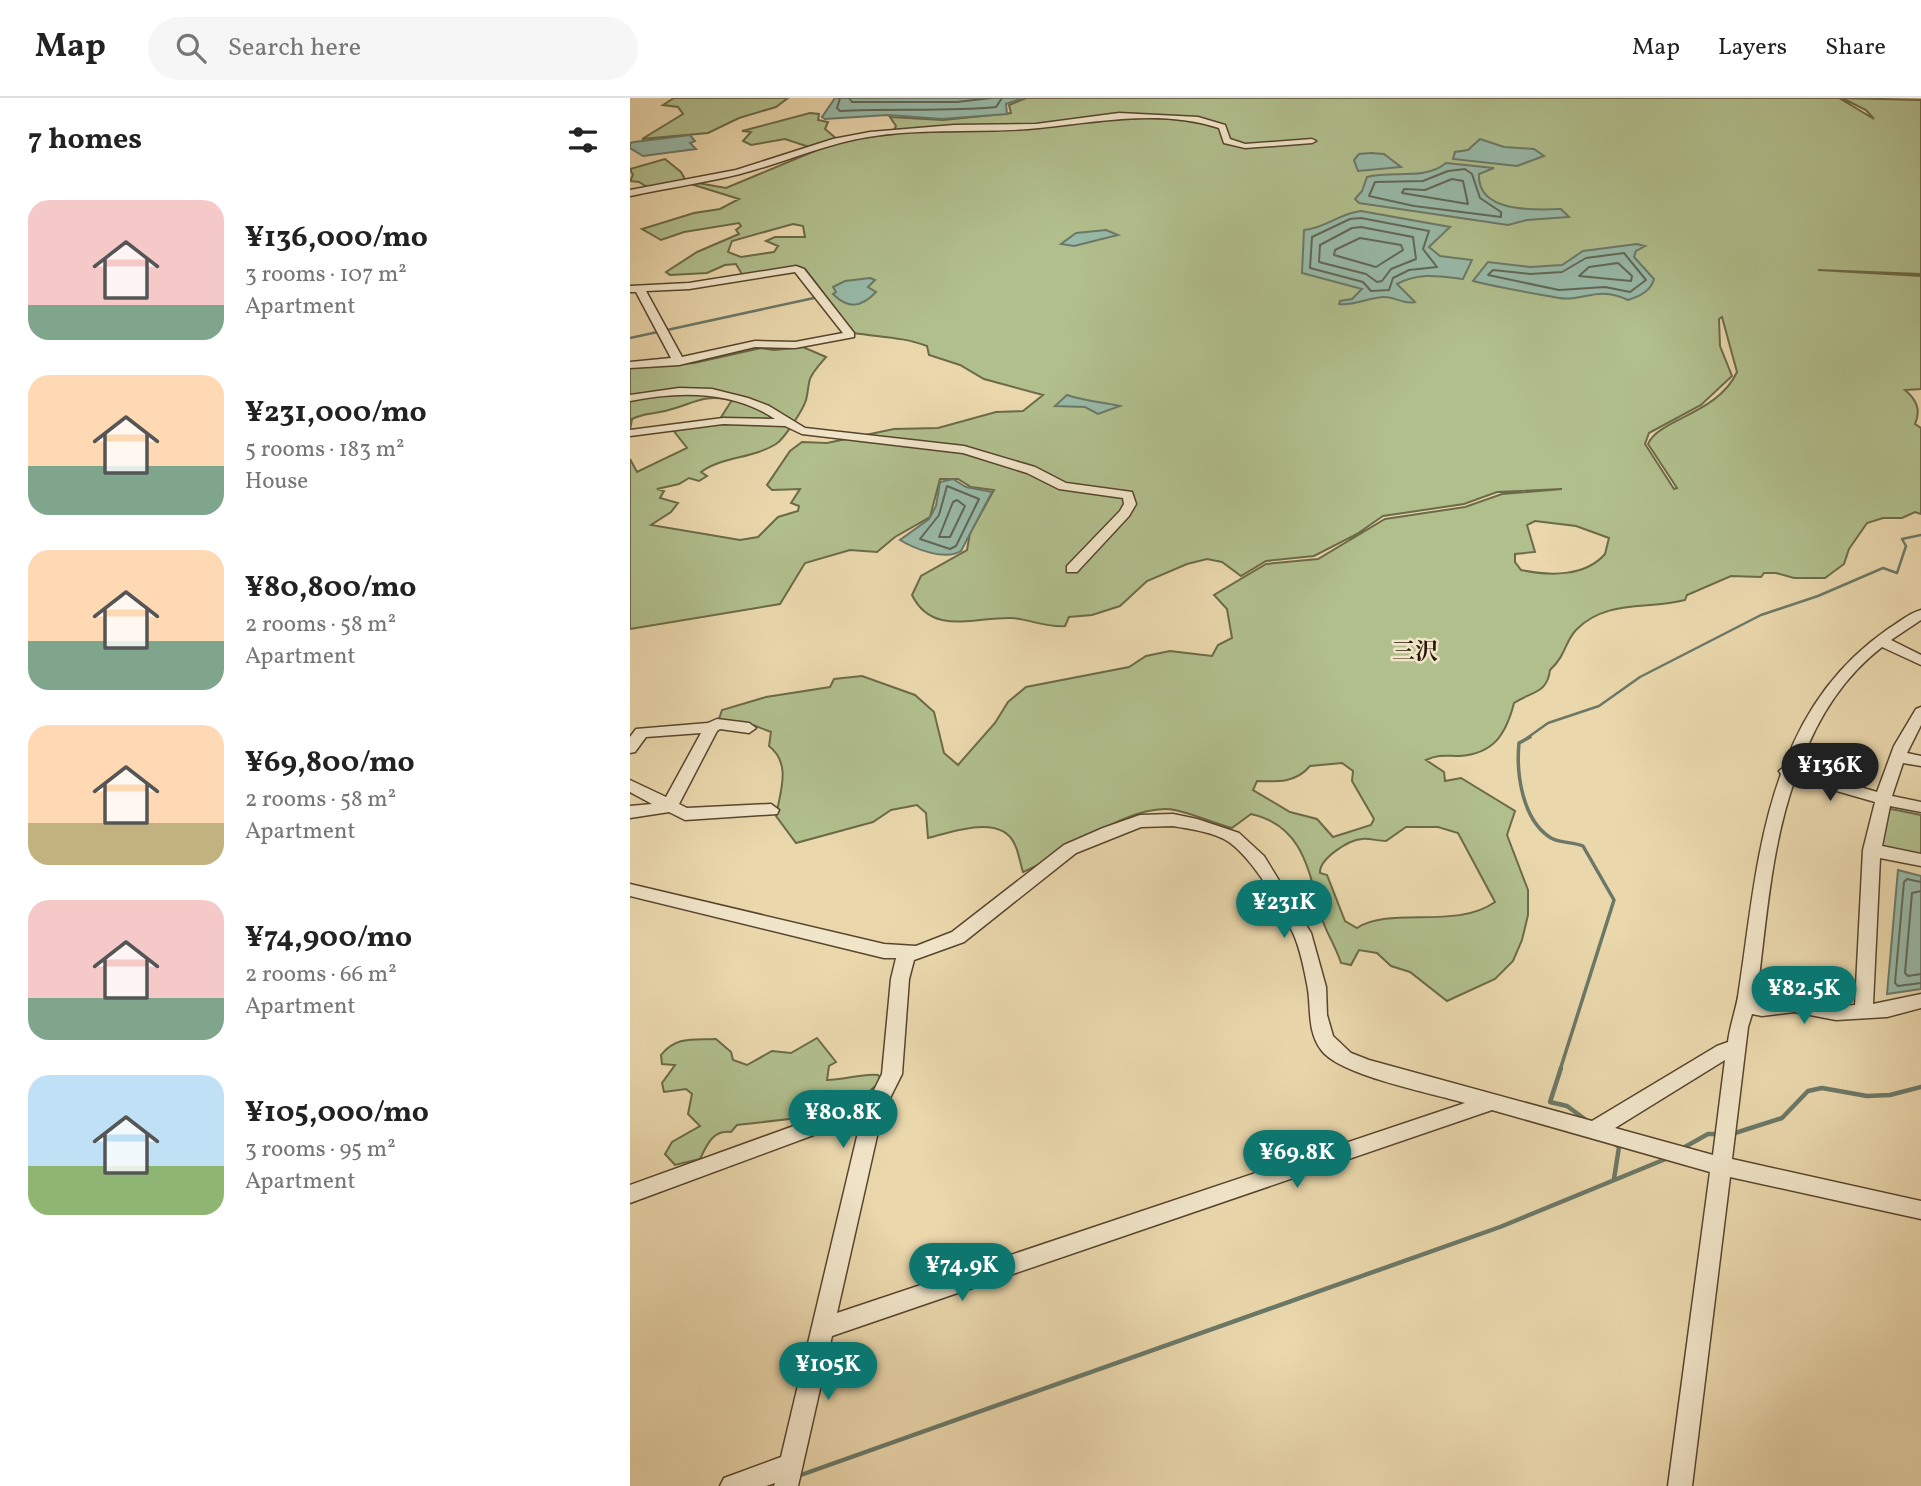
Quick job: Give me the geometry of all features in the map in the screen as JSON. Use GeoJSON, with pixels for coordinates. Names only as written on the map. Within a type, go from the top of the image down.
{"type":"FeatureCollection","features":[{"type":"Feature","properties":{"kind":"street"},"geometry":{"type":"LineString","coordinates":[[630,193],[738,172],[853,136],[936,128],[1036,126],[1091,116],[1198,119],[1222,127],[1227,141],[1239,145],[1312,141]]}},
{"type":"Feature","properties":{"kind":"street"},"geometry":{"type":"LineString","coordinates":[[630,365],[680,362],[747,345],[795,345],[850,335],[806,276],[796,269],[729,281],[635,289],[680,362]]}},
{"type":"Feature","properties":{"kind":"street"},"geometry":{"type":"LineString","coordinates":[[630,398],[658,391],[712,393],[764,407],[783,423],[802,431],[838,438],[964,450],[1031,470],[1063,486],[1128,495],[1130,504],[1125,513],[1072,569]]}},
{"type":"Feature","properties":{"kind":"street"},"geometry":{"type":"LineString","coordinates":[[630,433],[723,421],[783,423]]}},
{"type":"Feature","properties":{"kind":"street"},"geometry":{"type":"LineString","coordinates":[[1681,1486],[1739,1027],[1746,1006],[1773,826],[1787,771],[1811,719],[1835,686],[1881,640],[1921,614]]}},
{"type":"Feature","properties":{"kind":"street"},"geometry":{"type":"LineString","coordinates":[[1881,640],[1921,661]]}},
{"type":"Feature","properties":{"kind":"street"},"geometry":{"type":"LineString","coordinates":[[1864,1011],[1871,850],[1882,799],[1898,757],[1921,712]]}},
{"type":"Feature","properties":{"kind":"street"},"geometry":{"type":"LineString","coordinates":[[668,807],[711,728],[717,724],[749,727]]}},
{"type":"Feature","properties":{"kind":"street"},"geometry":{"type":"LineString","coordinates":[[630,748],[641,732],[711,728]]}},
{"type":"Feature","properties":{"kind":"street"},"geometry":{"type":"LineString","coordinates":[[1898,757],[1921,761]]}},
{"type":"Feature","properties":{"kind":"street"},"geometry":{"type":"LineString","coordinates":[[1787,771],[1882,799],[1921,807]]}},
{"type":"Feature","properties":{"kind":"street"},"geometry":{"type":"LineString","coordinates":[[630,785],[685,814],[771,810]]}},
{"type":"Feature","properties":{"kind":"street"},"geometry":{"type":"LineString","coordinates":[[630,812],[668,807]]}},
{"type":"Feature","properties":{"kind":"street"},"geometry":{"type":"LineString","coordinates":[[630,890],[906,954],[930,950],[958,937],[1070,849],[1140,821],[1173,820],[1197,825],[1233,837],[1245,845],[1258,860],[1302,933],[1317,987],[1318,1015],[1329,1046],[1344,1058],[1366,1067],[1721,1166],[1921,1210]]}},
{"type":"Feature","properties":{"kind":"street"},"geometry":{"type":"LineString","coordinates":[[1871,850],[1921,860]]}},
{"type":"Feature","properties":{"kind":"street"},"geometry":{"type":"LineString","coordinates":[[732,1486],[788,1476],[872,1114],[892,1073],[900,979],[906,954]]}},
{"type":"Feature","properties":{"kind":"street"},"geometry":{"type":"LineString","coordinates":[[1746,1006],[1762,1009],[1794,1005],[1836,1013],[1887,1010],[1921,1001]]}},
{"type":"Feature","properties":{"kind":"street"},"geometry":{"type":"LineString","coordinates":[[1594,1130],[1724,1051],[1738,1046]]}},
{"type":"Feature","properties":{"kind":"street"},"geometry":{"type":"LineString","coordinates":[[823,1328],[1492,1102]]}},
{"type":"Feature","properties":{"kind":"street"},"geometry":{"type":"LineString","coordinates":[[630,1194],[838,1118],[872,1114]]}},
{"type":"Feature","properties":{"kind":"green space"},"geometry":{"type":"Polygon","coordinates":[[[674,98],[788,98],[776,107],[739,118],[708,133],[642,139],[683,114],[678,107],[663,105],[674,98]]]}},
{"type":"Feature","properties":{"kind":"green space"},"geometry":{"type":"Polygon","coordinates":[[[1026,98],[1839,98],[1874,119],[1866,110],[1842,98],[1921,100],[1921,274],[1818,270],[1921,276],[1921,389],[1905,390],[1917,406],[1915,424],[1921,428],[1921,514],[1915,512],[1902,518],[1883,518],[1867,523],[1849,549],[1844,564],[1825,578],[1794,578],[1776,573],[1764,573],[1761,577],[1731,576],[1687,595],[1685,600],[1628,607],[1600,614],[1588,620],[1572,635],[1560,659],[1550,670],[1546,684],[1514,703],[1507,724],[1490,747],[1471,754],[1439,756],[1426,760],[1444,772],[1445,781],[1461,778],[1515,811],[1507,835],[1528,890],[1528,915],[1513,961],[1495,979],[1447,1001],[1410,972],[1391,966],[1377,953],[1359,950],[1351,965],[1341,963],[1322,919],[1302,854],[1283,829],[1269,820],[1251,814],[1232,828],[1175,810],[1157,809],[1118,821],[1023,872],[1009,835],[988,827],[976,827],[928,838],[926,813],[917,805],[891,810],[873,822],[796,843],[776,816],[783,779],[780,761],[769,746],[771,732],[753,725],[718,722],[722,710],[766,697],[830,687],[834,679],[862,676],[915,695],[934,712],[944,753],[958,765],[995,723],[1008,702],[1026,687],[1129,667],[1146,656],[1170,651],[1212,656],[1218,645],[1232,638],[1227,609],[1214,595],[1266,564],[1318,559],[1385,519],[1465,507],[1502,494],[1562,489],[1497,492],[1464,504],[1383,516],[1357,534],[1314,556],[1266,561],[1241,576],[1222,562],[1207,559],[1187,564],[1147,581],[1120,606],[1092,615],[1069,617],[1065,626],[1058,626],[1011,618],[955,622],[931,616],[920,608],[912,595],[921,576],[967,550],[970,533],[994,490],[971,487],[958,479],[940,479],[930,517],[895,537],[877,552],[850,550],[805,563],[780,604],[630,629],[630,459],[637,472],[687,448],[673,430],[718,422],[732,400],[705,399],[640,416],[632,419],[630,430],[630,368],[694,363],[761,348],[774,350],[803,347],[826,357],[811,376],[801,410],[776,444],[710,467],[701,472],[707,476],[699,481],[689,478],[679,484],[657,489],[664,491],[660,498],[678,503],[671,512],[651,525],[740,540],[758,537],[778,517],[798,511],[799,506],[791,503],[800,489],[772,490],[767,485],[790,451],[802,442],[827,443],[894,429],[938,428],[996,412],[1023,411],[1043,395],[984,379],[960,365],[929,355],[927,346],[918,343],[854,333],[805,269],[791,267],[743,276],[736,264],[725,265],[707,273],[670,275],[666,272],[697,252],[739,234],[736,230],[741,226],[739,223],[684,232],[661,240],[642,229],[694,213],[720,209],[739,199],[694,185],[698,183],[726,188],[817,150],[853,139],[892,134],[896,126],[890,117],[943,120],[1011,113],[1009,105],[1026,98]],[[793,224],[732,241],[728,252],[741,257],[774,252],[778,246],[766,241],[775,237],[805,237],[803,226],[793,224]],[[1722,317],[1719,319],[1720,346],[1732,376],[1701,405],[1649,433],[1645,444],[1674,489],[1677,488],[1648,444],[1663,428],[1716,397],[1728,386],[1737,372],[1722,317]],[[1535,521],[1527,525],[1535,552],[1515,554],[1515,562],[1521,570],[1555,574],[1577,571],[1597,562],[1605,554],[1609,538],[1576,526],[1535,521]],[[1342,763],[1310,766],[1305,772],[1286,780],[1257,781],[1253,790],[1290,812],[1317,819],[1333,837],[1371,825],[1374,819],[1352,781],[1353,771],[1342,763]],[[1406,827],[1386,841],[1356,840],[1335,851],[1324,862],[1320,873],[1327,875],[1345,921],[1357,928],[1387,919],[1462,915],[1495,902],[1458,833],[1438,827],[1406,827]]]}},
{"type":"Feature","properties":{"kind":"green space"},"geometry":{"type":"Polygon","coordinates":[[[810,113],[819,114],[818,120],[828,122],[825,129],[837,139],[809,147],[785,139],[751,145],[743,141],[751,132],[742,131],[810,113]]]}},
{"type":"Feature","properties":{"kind":"green space"},"geometry":{"type":"Polygon","coordinates":[[[665,159],[681,172],[686,181],[649,188],[639,182],[630,181],[633,175],[630,169],[665,159]]]}},
{"type":"Feature","properties":{"kind":"green space"},"geometry":{"type":"Polygon","coordinates":[[[1886,810],[1921,815],[1921,855],[1884,848],[1880,844],[1886,810]]]}},
{"type":"Feature","properties":{"kind":"green space"},"geometry":{"type":"Polygon","coordinates":[[[817,1038],[836,1062],[829,1066],[827,1080],[878,1075],[882,1080],[871,1090],[871,1095],[850,1112],[737,1125],[731,1132],[715,1136],[700,1159],[675,1165],[665,1154],[672,1142],[700,1126],[688,1114],[692,1094],[686,1089],[664,1092],[662,1083],[675,1065],[662,1064],[661,1055],[667,1049],[686,1040],[716,1039],[731,1052],[733,1060],[747,1065],[772,1051],[791,1053],[817,1038]]]}},
{"type":"Feature","properties":{"kind":"water"},"geometry":{"type":"Polygon","coordinates":[[[835,98],[1023,98],[1006,104],[1007,114],[942,119],[888,115],[825,119],[822,117],[835,98]]]}},
{"type":"Feature","properties":{"kind":"water"},"geometry":{"type":"Polygon","coordinates":[[[690,135],[695,141],[690,143],[696,149],[643,156],[630,148],[630,143],[634,142],[690,135]]]}},
{"type":"Feature","properties":{"kind":"water"},"geometry":{"type":"Polygon","coordinates":[[[1480,139],[1504,147],[1534,149],[1544,156],[1517,166],[1453,159],[1455,152],[1468,150],[1480,139]]]}},
{"type":"Feature","properties":{"kind":"water"},"geometry":{"type":"Polygon","coordinates":[[[1359,154],[1384,154],[1401,167],[1358,171],[1354,160],[1359,154]]]}},
{"type":"Feature","properties":{"kind":"water"},"geometry":{"type":"Polygon","coordinates":[[[1446,163],[1494,168],[1479,174],[1481,187],[1487,196],[1497,202],[1523,209],[1561,209],[1569,217],[1527,220],[1508,225],[1359,203],[1355,199],[1362,191],[1367,177],[1428,172],[1446,163]]]}},
{"type":"Feature","properties":{"kind":"water"},"geometry":{"type":"Polygon","coordinates":[[[1361,211],[1450,227],[1429,247],[1440,256],[1472,260],[1463,279],[1421,276],[1397,284],[1415,302],[1383,297],[1339,304],[1340,301],[1352,299],[1362,289],[1302,273],[1304,230],[1361,211]]]}},
{"type":"Feature","properties":{"kind":"water"},"geometry":{"type":"Polygon","coordinates":[[[1106,230],[1118,235],[1074,246],[1061,244],[1076,233],[1106,230]]]}},
{"type":"Feature","properties":{"kind":"water"},"geometry":{"type":"Polygon","coordinates":[[[1637,244],[1645,246],[1636,251],[1634,257],[1654,279],[1644,293],[1628,300],[1608,294],[1559,298],[1473,281],[1488,262],[1530,267],[1562,265],[1583,251],[1637,244]]]}},
{"type":"Feature","properties":{"kind":"water"},"geometry":{"type":"Polygon","coordinates":[[[870,278],[875,280],[868,287],[876,292],[859,304],[843,302],[833,294],[836,292],[833,287],[845,281],[870,278]]]}},
{"type":"Feature","properties":{"kind":"water"},"geometry":{"type":"Polygon","coordinates":[[[1067,395],[1120,406],[1098,414],[1085,407],[1055,406],[1067,395]]]}},
{"type":"Feature","properties":{"kind":"water"},"geometry":{"type":"Polygon","coordinates":[[[953,479],[966,487],[992,492],[961,551],[939,554],[900,540],[929,519],[936,506],[940,482],[953,479]]]}},
{"type":"Feature","properties":{"kind":"water"},"geometry":{"type":"Polygon","coordinates":[[[1898,870],[1921,876],[1921,989],[1887,994],[1898,870]]]}},
{"type":"Feature","properties":{"kind":"waterway"},"geometry":{"type":"LineString","coordinates":[[630,338],[814,298]]}},
{"type":"Feature","properties":{"kind":"waterway"},"geometry":{"type":"LineString","coordinates":[[1527,738],[1548,723],[1599,706],[1640,677],[1761,615],[1818,596],[1883,568],[1897,573],[1906,546],[1902,539],[1921,535]]}},
{"type":"Feature","properties":{"kind":"waterway"},"geometry":{"type":"LineString","coordinates":[[1530,737],[1519,743],[1519,768],[1523,795],[1533,820],[1551,838],[1583,846],[1614,900],[1560,1070]]}},
{"type":"Feature","properties":{"kind":"waterway"},"geometry":{"type":"LineString","coordinates":[[1561,1068],[1550,1102],[1567,1106],[1586,1120]]}},
{"type":"Feature","properties":{"kind":"waterway"},"geometry":{"type":"LineString","coordinates":[[1732,1134],[1782,1118],[1808,1091],[1822,1088],[1867,1096],[1890,1095],[1921,1087]]}},
{"type":"Feature","properties":{"kind":"waterway"},"geometry":{"type":"LineString","coordinates":[[1683,1148],[1708,1134],[1720,1134]]}},
{"type":"Feature","properties":{"kind":"waterway"},"geometry":{"type":"LineString","coordinates":[[1614,1179],[1619,1147],[1616,1145]]}},
{"type":"Feature","properties":{"kind":"waterway"},"geometry":{"type":"LineString","coordinates":[[798,1476],[1500,1227],[1668,1158]]}},
{"type":"Feature","properties":{"kind":"district","name":"三沢"},"geometry":{"type":"Point","coordinates":[1415,653]}}]}
